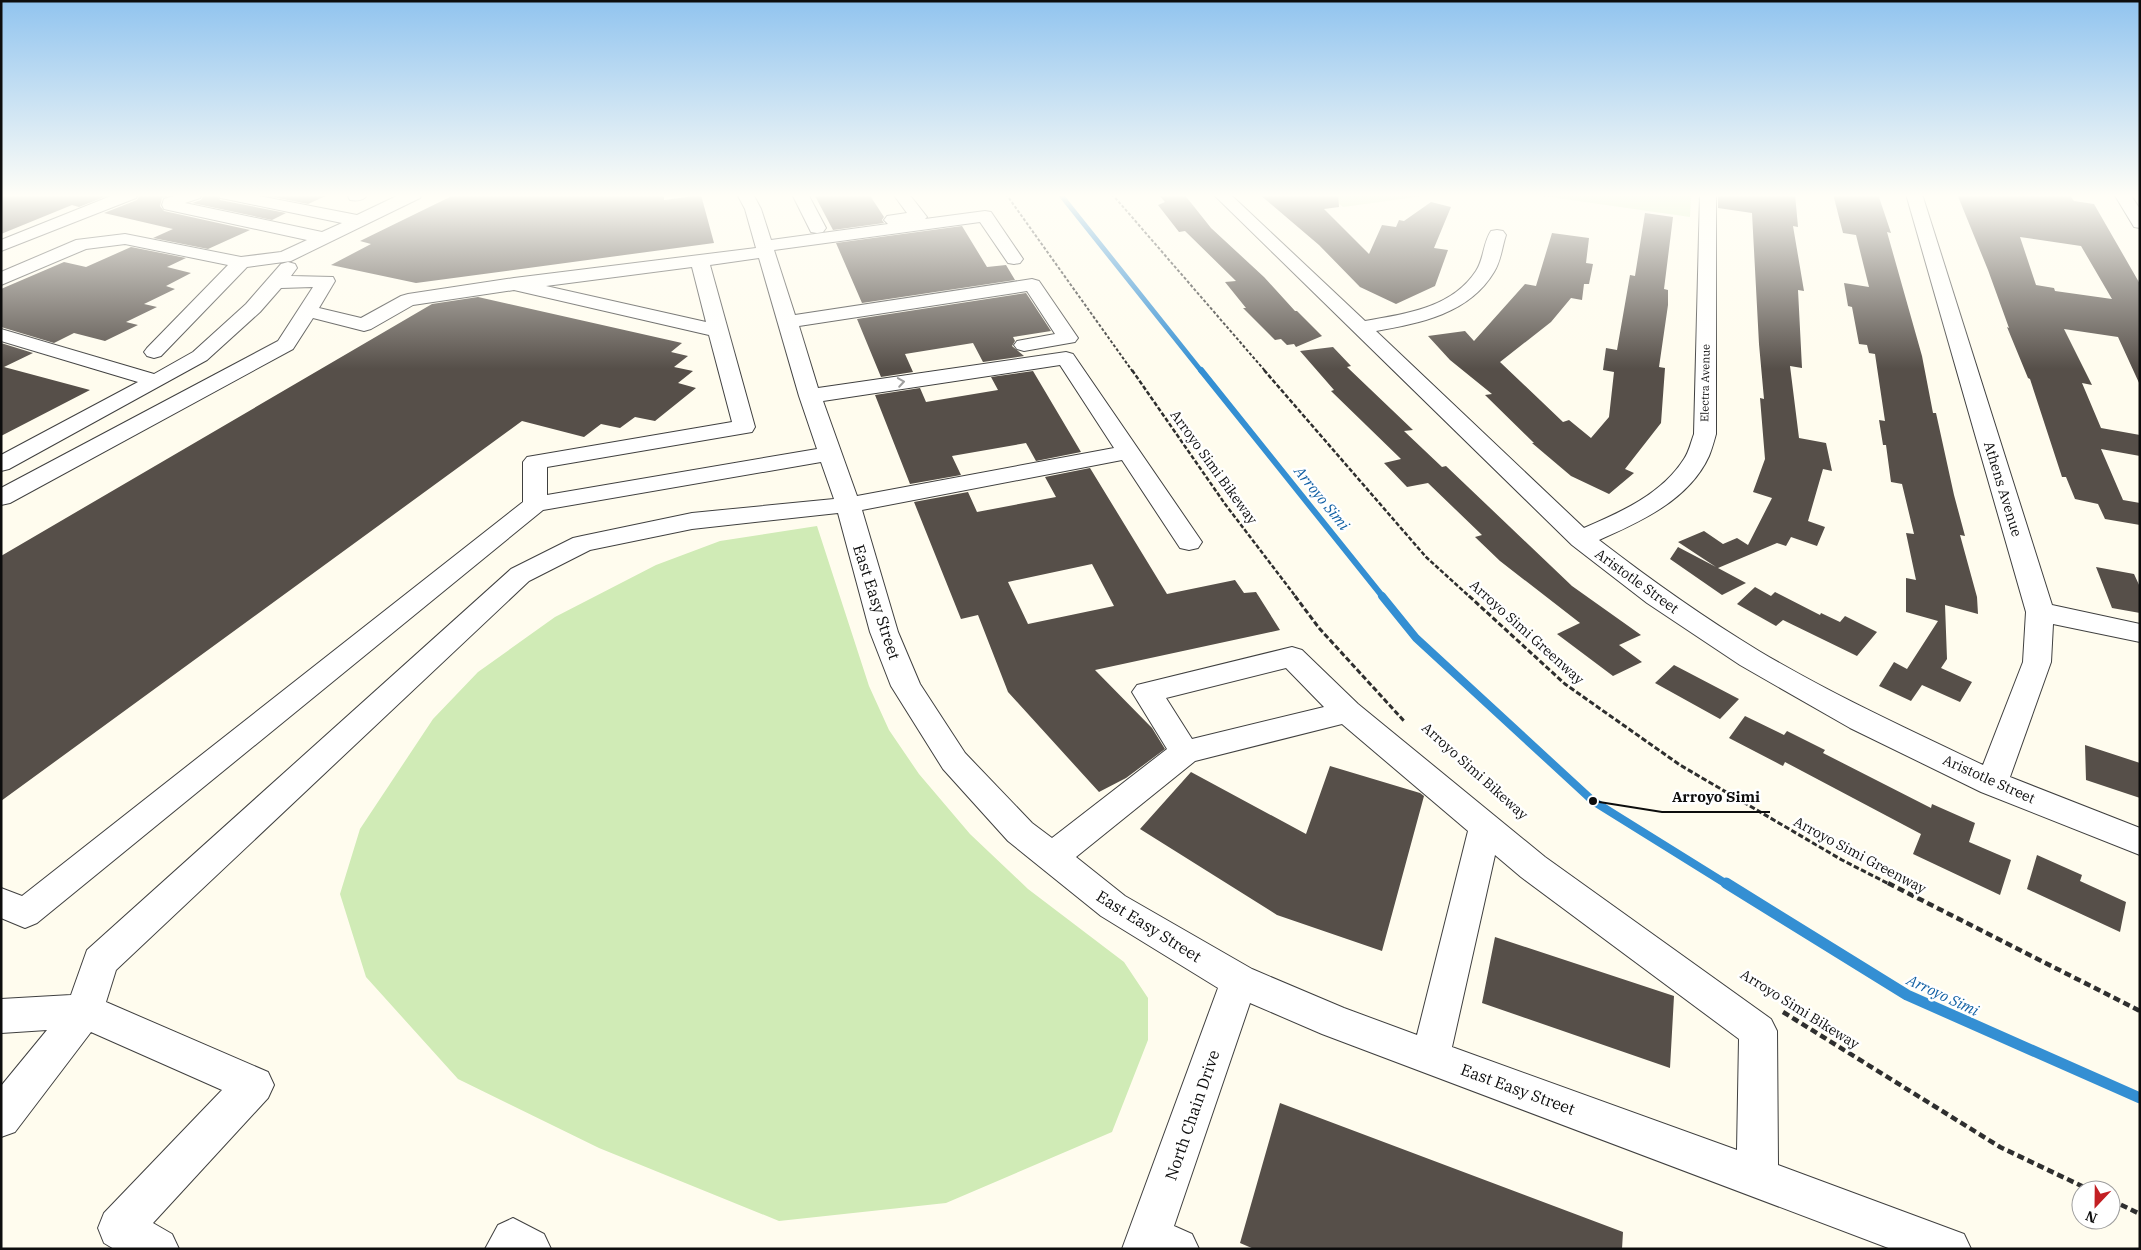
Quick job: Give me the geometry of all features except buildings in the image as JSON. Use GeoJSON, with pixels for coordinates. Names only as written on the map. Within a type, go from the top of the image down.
{"type":"FeatureCollection","features":[{"type":"Feature","properties":{"kind":"street"},"geometry":{"type":"LineString","coordinates":[[1,279],[63,252]]}},
{"type":"Feature","properties":{"kind":"street"},"geometry":{"type":"LineString","coordinates":[[192,252],[241,262],[285,257],[295,252]]}},
{"type":"Feature","properties":{"kind":"street"},"geometry":{"type":"LineString","coordinates":[[307,311],[364,325],[408,300],[514,284],[700,261],[733,252]]}},
{"type":"Feature","properties":{"kind":"street","name":"East Easy Street"},"geometry":{"type":"LineString","coordinates":[[767,252],[808,388],[848,505],[884,632],[906,686],[954,761],[1020,832],[1113,906],[1239,981],[1335,1022],[1949,1249]]}},
{"type":"Feature","properties":{"kind":"street"},"geometry":{"type":"LineString","coordinates":[[1010,252],[1014,259]]}},
{"type":"Feature","properties":{"kind":"street","name":"Aristotle Street"},"geometry":{"type":"LineString","coordinates":[[1282,252],[1581,539],[1656,596],[1750,658],[1861,720],[1992,783],[2140,842]]}},
{"type":"Feature","properties":{"kind":"street"},"geometry":{"type":"LineString","coordinates":[[1360,328],[1423,316],[1451,304],[1472,289],[1485,270],[1491,252]]}},
{"type":"Feature","properties":{"kind":"street","name":"Electra Avenue"},"geometry":{"type":"LineString","coordinates":[[1581,539],[1637,513],[1673,488],[1696,459],[1705,434],[1707,252]]}},
{"type":"Feature","properties":{"kind":"street","name":"Athens Avenue"},"geometry":{"type":"LineString","coordinates":[[1932,252],[2040,612],[2037,662],[1992,783]]}},
{"type":"Feature","properties":{"kind":"street"},"geometry":{"type":"LineString","coordinates":[[1,464],[200,356],[253,308],[276,282],[288,268],[285,257]]}},
{"type":"Feature","properties":{"kind":"street"},"geometry":{"type":"LineString","coordinates":[[536,504],[535,462],[744,427],[700,261]]}},
{"type":"Feature","properties":{"kind":"street"},"geometry":{"type":"LineString","coordinates":[[154,352],[241,262]]}},
{"type":"Feature","properties":{"kind":"street"},"geometry":{"type":"LineString","coordinates":[[1,498],[286,345],[326,281],[276,282]]}},
{"type":"Feature","properties":{"kind":"street"},"geometry":{"type":"LineString","coordinates":[[514,284],[718,331]]}},
{"type":"Feature","properties":{"kind":"street"},"geometry":{"type":"LineString","coordinates":[[788,322],[1032,285],[1068,338],[1010,347]]}},
{"type":"Feature","properties":{"kind":"street"},"geometry":{"type":"LineString","coordinates":[[1,335],[156,381]]}},
{"type":"Feature","properties":{"kind":"street"},"geometry":{"type":"LineString","coordinates":[[808,388],[981,352]]}},
{"type":"Feature","properties":{"kind":"street"},"geometry":{"type":"LineString","coordinates":[[808,388],[853,389],[1066,358],[1189,542]]}},
{"type":"Feature","properties":{"kind":"street"},"geometry":{"type":"LineString","coordinates":[[1,1118],[85,1010],[100,961],[520,576],[582,544],[692,521],[848,505],[1128,452]]}},
{"type":"Feature","properties":{"kind":"street"},"geometry":{"type":"LineString","coordinates":[[1,902],[25,913],[536,504],[830,454]]}},
{"type":"Feature","properties":{"kind":"street"},"geometry":{"type":"LineString","coordinates":[[2040,612],[2140,634]]}},
{"type":"Feature","properties":{"kind":"street"},"geometry":{"type":"LineString","coordinates":[[1185,752],[1147,692],[1292,657],[1347,712],[1533,867],[1758,1031],[1757,1178]]}},
{"type":"Feature","properties":{"kind":"street"},"geometry":{"type":"LineString","coordinates":[[1052,857],[1185,752],[1347,712]]}},
{"type":"Feature","properties":{"kind":"street"},"geometry":{"type":"LineString","coordinates":[[1431,1057],[1485,827]]}},
{"type":"Feature","properties":{"kind":"street","name":"North Chain Drive"},"geometry":{"type":"LineString","coordinates":[[1157,1245],[1239,981]]}},
{"type":"Feature","properties":{"kind":"street"},"geometry":{"type":"LineString","coordinates":[[1,1016],[85,1010],[254,1085],[119,1228],[157,1249]]}},
{"type":"Feature","properties":{"kind":"street"},"geometry":{"type":"LineString","coordinates":[[507,1249],[513,1240],[529,1249]]}},
{"type":"Feature","properties":{"kind":"path","name":"Arroyo Simi Bikeway"},"geometry":{"type":"LineString","coordinates":[[1048,252],[1225,504],[1314,621],[1405,722]]}},
{"type":"Feature","properties":{"kind":"path","name":"Arroyo Simi Greenway"},"geometry":{"type":"LineString","coordinates":[[1162,252],[1426,557],[1565,684],[1680,765],[1842,860],[2140,1011]]}},
{"type":"Feature","properties":{"kind":"path","name":"Arroyo Simi Bikeway"},"geometry":{"type":"LineString","coordinates":[[1782,1010],[2000,1147],[2071,1181]]}},
{"type":"Feature","properties":{"kind":"path"},"geometry":{"type":"LineString","coordinates":[[2121,1205],[2140,1214]]}},
{"type":"Feature","properties":{"kind":"green space"},"geometry":{"type":"Polygon","coordinates":[[[817,526],[869,686],[889,730],[919,774],[970,834],[1028,889],[1124,962],[1148,998],[1148,1040],[1112,1132],[946,1203],[779,1221],[599,1148],[458,1079],[366,977],[340,894],[360,829],[433,719],[478,672],[555,617],[656,565],[720,541],[817,526]]]}},
{"type":"Feature","properties":{"kind":"waterway","name":"Arroyo Simi"},"geometry":{"type":"LineString","coordinates":[[1107,252],[1202,372]]}},
{"type":"Feature","properties":{"kind":"waterway","name":"Arroyo Simi"},"geometry":{"type":"LineString","coordinates":[[1201,370],[1383,597]]}},
{"type":"Feature","properties":{"kind":"waterway","name":"Arroyo Simi"},"geometry":{"type":"LineString","coordinates":[[1382,596],[1416,638],[1593,801],[1728,885]]}},
{"type":"Feature","properties":{"kind":"waterway","name":"Arroyo Simi"},"geometry":{"type":"LineString","coordinates":[[1726,883],[1907,995],[2140,1098]]}},
{"type":"Feature","properties":{"kind":"place","name":"Arroyo Simi"},"geometry":{"type":"Point","coordinates":[1593,801]}}]}
